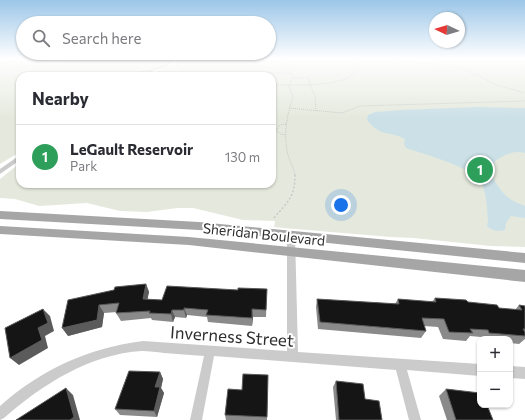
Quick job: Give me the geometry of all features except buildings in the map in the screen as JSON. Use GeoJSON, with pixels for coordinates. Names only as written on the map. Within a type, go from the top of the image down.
{"type":"FeatureCollection","features":[{"type":"Feature","properties":{"kind":"main road","name":"Sheridan Boulevard"},"geometry":{"type":"LineString","coordinates":[[0,215],[130,221],[525,258]]}},
{"type":"Feature","properties":{"kind":"main road","name":"Sheridan Boulevard"},"geometry":{"type":"LineString","coordinates":[[0,230],[126,236],[292,251],[525,276]]}},
{"type":"Feature","properties":{"kind":"street"},"geometry":{"type":"LineString","coordinates":[[0,172],[16,160]]}},
{"type":"Feature","properties":{"kind":"street"},"geometry":{"type":"LineString","coordinates":[[292,235],[293,357]]}},
{"type":"Feature","properties":{"kind":"street","name":"Inverness Street"},"geometry":{"type":"LineString","coordinates":[[0,414],[44,380],[62,370],[96,355],[143,346],[477,370]]}},
{"type":"Feature","properties":{"kind":"street"},"geometry":{"type":"LineString","coordinates":[[196,420],[210,351]]}},
{"type":"Feature","properties":{"kind":"street"},"geometry":{"type":"LineString","coordinates":[[400,365],[415,420]]}},
{"type":"Feature","properties":{"kind":"street"},"geometry":{"type":"LineString","coordinates":[[513,372],[525,374]]}},
{"type":"Feature","properties":{"kind":"path"},"geometry":{"type":"LineString","coordinates":[[274,218],[291,198],[295,190],[295,174],[288,155],[286,136],[286,124],[293,96],[289,85],[293,79]]}},
{"type":"Feature","properties":{"kind":"path"},"geometry":{"type":"LineString","coordinates":[[308,79],[315,96],[316,111]]}},
{"type":"Feature","properties":{"kind":"path"},"geometry":{"type":"LineString","coordinates":[[276,85],[310,85],[339,81],[344,79]]}},
{"type":"Feature","properties":{"kind":"path"},"geometry":{"type":"LineString","coordinates":[[483,79],[492,83],[525,93]]}},
{"type":"Feature","properties":{"kind":"path"},"geometry":{"type":"LineString","coordinates":[[289,108],[342,113],[360,106],[525,101]]}},
{"type":"Feature","properties":{"kind":"path"},"geometry":{"type":"LineString","coordinates":[[286,124],[280,125],[276,130],[280,134],[286,136]]}},
{"type":"Feature","properties":{"kind":"shaded area"},"geometry":{"type":"Polygon","coordinates":[[[0,79],[16,79],[16,154],[0,164],[0,79]]]}},
{"type":"Feature","properties":{"kind":"shaded area"},"geometry":{"type":"Polygon","coordinates":[[[276,79],[525,79],[525,247],[490,246],[414,238],[274,227],[275,221],[243,220],[193,208],[177,208],[147,212],[120,211],[87,203],[39,206],[15,199],[0,198],[0,179],[16,166],[16,188],[276,188],[276,79]]]}},
{"type":"Feature","properties":{"kind":"water"},"geometry":{"type":"Polygon","coordinates":[[[477,107],[525,108],[525,153],[517,152],[509,154],[495,161],[492,176],[498,187],[505,195],[525,206],[525,218],[511,216],[506,223],[505,230],[502,231],[493,230],[487,226],[486,196],[481,182],[476,176],[458,166],[406,148],[404,144],[405,139],[381,132],[372,126],[367,120],[368,115],[375,112],[477,107]]]}},
{"type":"Feature","properties":{"kind":"place","name":"LeGault Reservoir"},"geometry":{"type":"Point","coordinates":[480,170]}}]}
